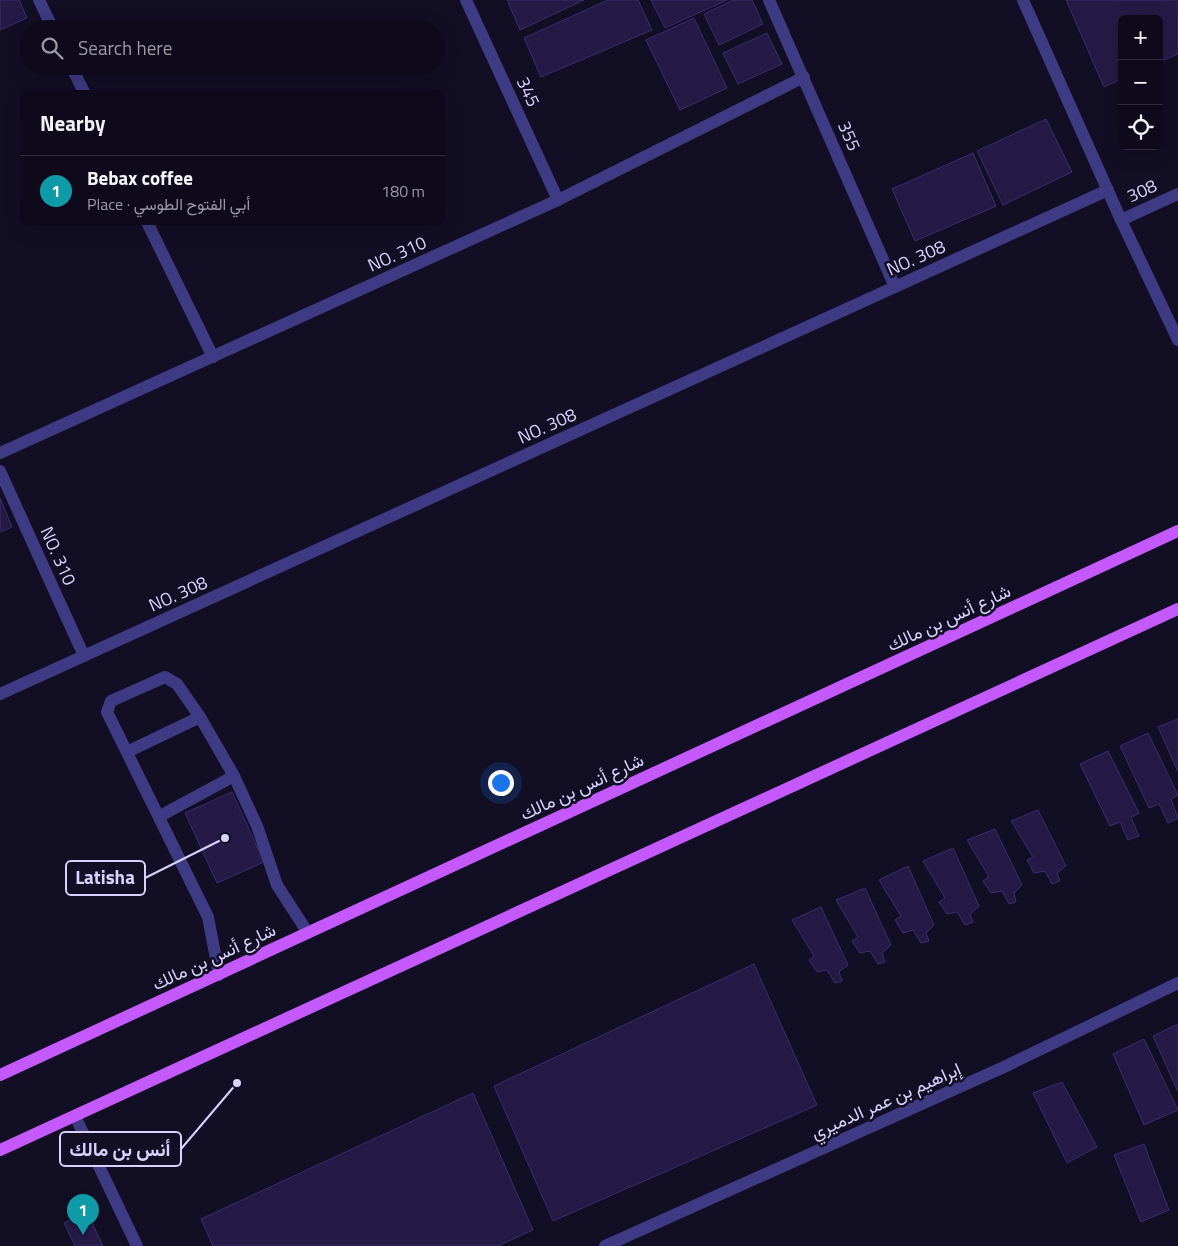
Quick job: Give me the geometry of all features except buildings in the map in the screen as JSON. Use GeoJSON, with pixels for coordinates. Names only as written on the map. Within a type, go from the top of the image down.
{"type":"FeatureCollection","features":[{"type":"Feature","properties":{"kind":"main road","name":"شارع أنس بن مالك"},"geometry":{"type":"LineString","coordinates":[[0,1075],[1178,531]]}},
{"type":"Feature","properties":{"kind":"main road"},"geometry":{"type":"LineString","coordinates":[[0,1150],[1178,609]]}},
{"type":"Feature","properties":{"kind":"street"},"geometry":{"type":"LineString","coordinates":[[39,0],[49,20]]}},
{"type":"Feature","properties":{"kind":"street","name":"345"},"geometry":{"type":"LineString","coordinates":[[466,0],[558,200]]}},
{"type":"Feature","properties":{"kind":"street","name":"355"},"geometry":{"type":"LineString","coordinates":[[769,0],[895,287]]}},
{"type":"Feature","properties":{"kind":"street"},"geometry":{"type":"LineString","coordinates":[[1023,0],[1121,220],[1178,340]]}},
{"type":"Feature","properties":{"kind":"street"},"geometry":{"type":"LineString","coordinates":[[76,75],[83,90]]}},
{"type":"Feature","properties":{"kind":"street","name":"NO. 310"},"geometry":{"type":"LineString","coordinates":[[0,453],[558,200],[804,78]]}},
{"type":"Feature","properties":{"kind":"street","name":"NO. 308"},"geometry":{"type":"LineString","coordinates":[[0,694],[1108,190]]}},
{"type":"Feature","properties":{"kind":"street","name":"308"},"geometry":{"type":"LineString","coordinates":[[1121,220],[1178,194]]}},
{"type":"Feature","properties":{"kind":"street"},"geometry":{"type":"LineString","coordinates":[[148,225],[213,357]]}},
{"type":"Feature","properties":{"kind":"street","name":"NO. 310"},"geometry":{"type":"LineString","coordinates":[[0,471],[84,656]]}},
{"type":"Feature","properties":{"kind":"street"},"geometry":{"type":"LineString","coordinates":[[219,975],[208,917],[160,816],[107,712],[112,701],[165,677],[177,684],[200,717],[234,776],[256,826],[277,885],[308,933]]}},
{"type":"Feature","properties":{"kind":"street"},"geometry":{"type":"LineString","coordinates":[[127,752],[200,717]]}},
{"type":"Feature","properties":{"kind":"street"},"geometry":{"type":"LineString","coordinates":[[160,816],[234,776]]}},
{"type":"Feature","properties":{"kind":"street","name":"إبراهيم بن عمر الدميري"},"geometry":{"type":"LineString","coordinates":[[605,1246],[1004,1067],[1178,983]]}},
{"type":"Feature","properties":{"kind":"street"},"geometry":{"type":"LineString","coordinates":[[75,1116],[137,1246]]}},
{"type":"Feature","properties":{"kind":"place","name":"Latisha"},"geometry":{"type":"Point","coordinates":[225,838]}},
{"type":"Feature","properties":{"kind":"place","name":"أنس بن مالك"},"geometry":{"type":"Point","coordinates":[237,1083]}},
{"type":"Feature","properties":{"kind":"place","name":"Bebax coffee"},"geometry":{"type":"Point","coordinates":[83,1235]}}]}
